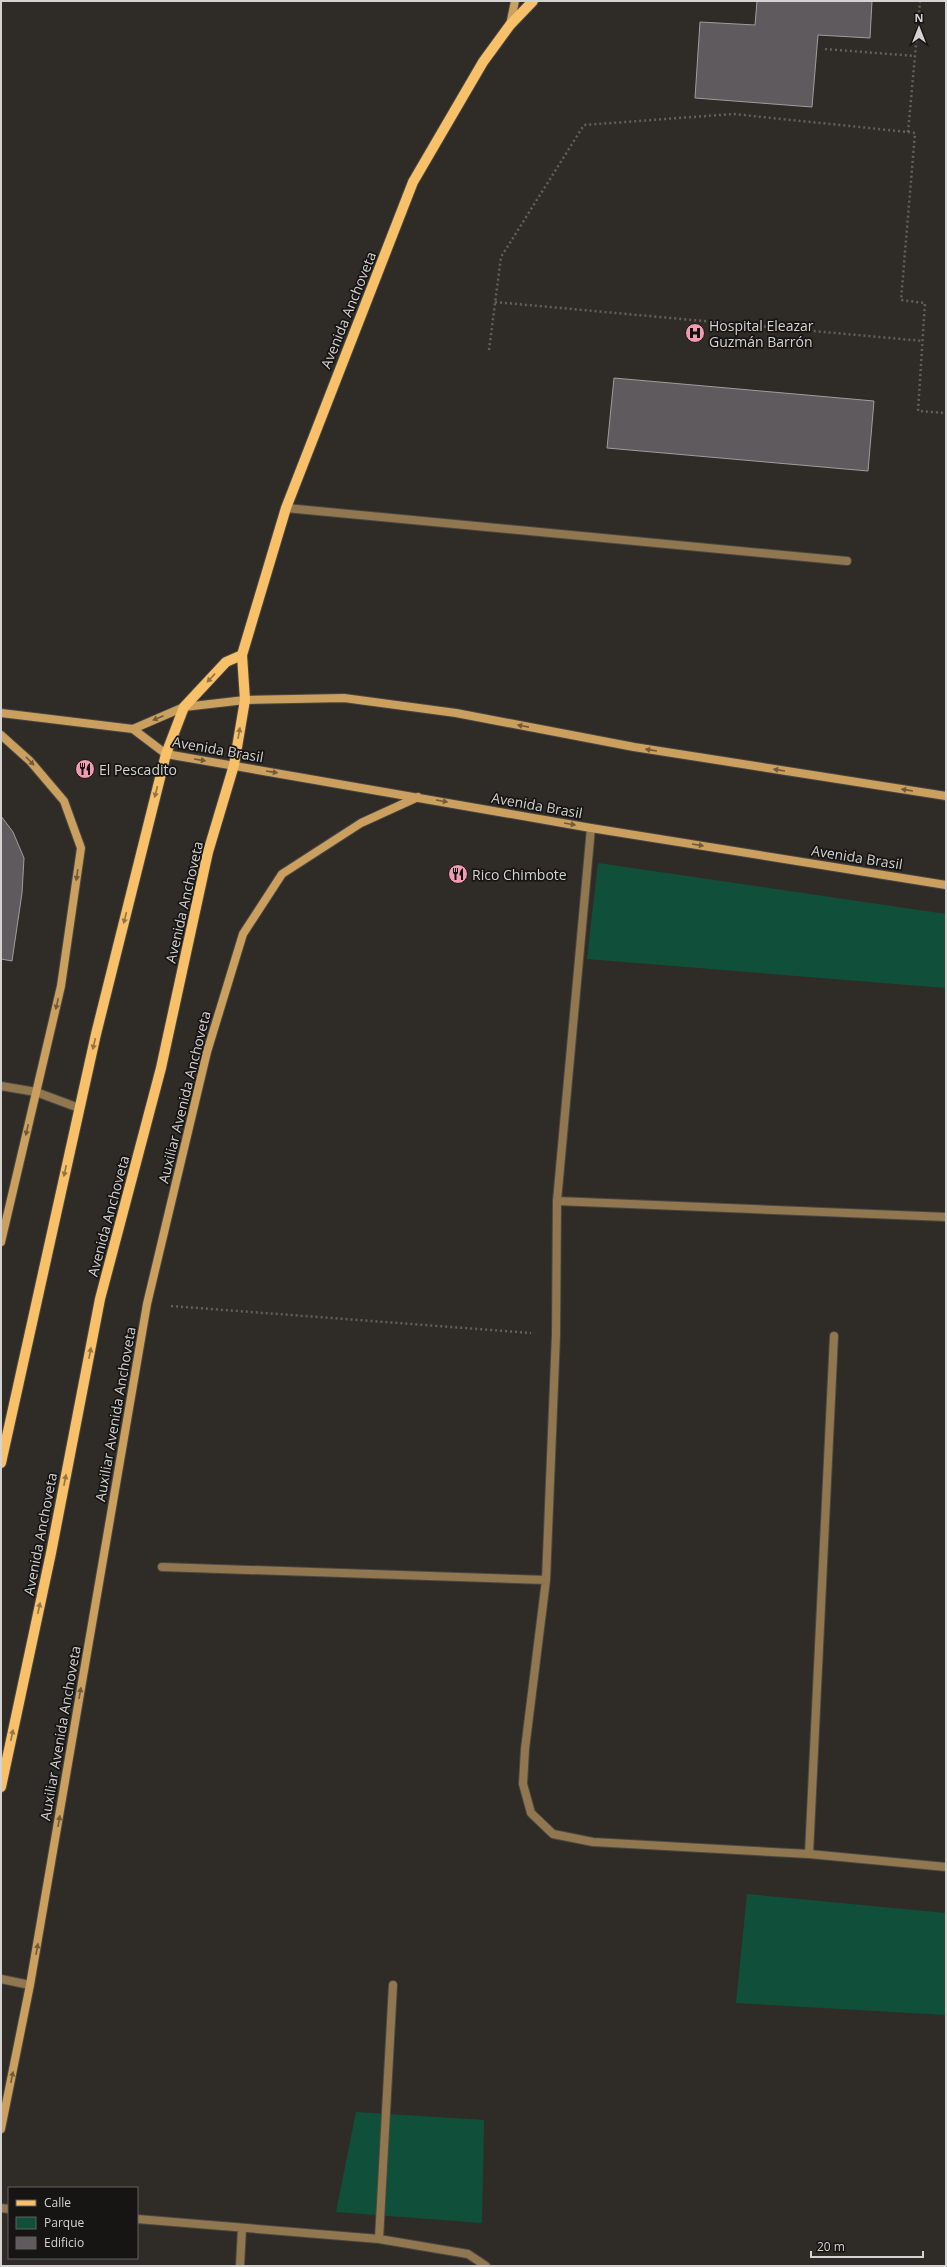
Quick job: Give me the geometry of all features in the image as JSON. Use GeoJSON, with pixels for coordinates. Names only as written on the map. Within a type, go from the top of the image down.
{"type":"FeatureCollection","features":[{"type":"Feature","properties":{"kind":"main road"},"geometry":{"type":"LineString","coordinates":[[510,25],[515,1]]}},
{"type":"Feature","properties":{"kind":"main road","name":"Avenida Anchoveta"},"geometry":{"type":"LineString","coordinates":[[1,1787],[52,1545],[100,1299],[161,1068],[208,852],[234,765],[245,700],[242,655],[286,508],[414,182],[484,62],[510,25],[533,1]]}},
{"type":"Feature","properties":{"kind":"main road"},"geometry":{"type":"LineString","coordinates":[[1,1463],[79,1108],[166,754],[184,707],[226,662],[242,655]]}},
{"type":"Feature","properties":{"kind":"main road","name":"Avenida Brasil"},"geometry":{"type":"LineString","coordinates":[[133,729],[184,707],[245,700],[344,698],[456,713],[634,747],[946,796]]}},
{"type":"Feature","properties":{"kind":"main road","name":"Avenida Brasil"},"geometry":{"type":"LineString","coordinates":[[1,712],[133,729],[166,754],[592,828],[946,885]]}},
{"type":"Feature","properties":{"kind":"main road"},"geometry":{"type":"LineString","coordinates":[[1,735],[30,761],[64,801],[81,848],[61,986],[1,1242]]}},
{"type":"Feature","properties":{"kind":"main road","name":"Auxiliar Avenida Anchoveta"},"geometry":{"type":"LineString","coordinates":[[1,2129],[30,1985],[147,1304],[207,1052],[243,934],[282,874],[361,823],[418,797]]}},
{"type":"Feature","properties":{"kind":"street"},"geometry":{"type":"LineString","coordinates":[[286,508],[848,561]]}},
{"type":"Feature","properties":{"kind":"street"},"geometry":{"type":"LineString","coordinates":[[592,828],[556,1201],[556,1335],[546,1580],[525,1749],[523,1784],[531,1813],[553,1834],[593,1842],[809,1854],[946,1868]]}},
{"type":"Feature","properties":{"kind":"street"},"geometry":{"type":"LineString","coordinates":[[1,1086],[36,1092],[79,1108]]}},
{"type":"Feature","properties":{"kind":"street"},"geometry":{"type":"LineString","coordinates":[[556,1201],[946,1218]]}},
{"type":"Feature","properties":{"kind":"street"},"geometry":{"type":"LineString","coordinates":[[809,1854],[834,1336]]}},
{"type":"Feature","properties":{"kind":"street"},"geometry":{"type":"LineString","coordinates":[[162,1567],[546,1580]]}},
{"type":"Feature","properties":{"kind":"street"},"geometry":{"type":"LineString","coordinates":[[1,1979],[30,1985]]}},
{"type":"Feature","properties":{"kind":"street"},"geometry":{"type":"LineString","coordinates":[[378,2239],[393,1985]]}},
{"type":"Feature","properties":{"kind":"street"},"geometry":{"type":"LineString","coordinates":[[138,2219],[378,2239],[468,2254],[486,2266]]}},
{"type":"Feature","properties":{"kind":"street"},"geometry":{"type":"LineString","coordinates":[[240,2266],[242,2228]]}},
{"type":"Feature","properties":{"kind":"path"},"geometry":{"type":"LineString","coordinates":[[908,132],[920,1]]}},
{"type":"Feature","properties":{"kind":"path"},"geometry":{"type":"LineString","coordinates":[[825,49],[915,56]]}},
{"type":"Feature","properties":{"kind":"path"},"geometry":{"type":"LineString","coordinates":[[489,350],[501,257],[584,125],[733,114],[908,132],[915,133],[902,300],[925,303],[918,411],[946,413]]}},
{"type":"Feature","properties":{"kind":"path"},"geometry":{"type":"LineString","coordinates":[[495,302],[923,342]]}},
{"type":"Feature","properties":{"kind":"path"},"geometry":{"type":"LineString","coordinates":[[147,1304],[556,1335]]}},
{"type":"Feature","properties":{"kind":"green space"},"geometry":{"type":"Polygon","coordinates":[[[598,863],[946,914],[946,988],[587,959],[598,863]]]}},
{"type":"Feature","properties":{"kind":"green space"},"geometry":{"type":"Polygon","coordinates":[[[747,1894],[946,1913],[946,2015],[736,2003],[747,1894]]]}},
{"type":"Feature","properties":{"kind":"green space"},"geometry":{"type":"Polygon","coordinates":[[[356,2112],[484,2120],[482,2223],[336,2212],[356,2112]]]}},
{"type":"Feature","properties":{"kind":"building"},"geometry":{"type":"Polygon","coordinates":[[[757,1],[872,1],[870,38],[818,35],[812,107],[695,98],[700,22],[755,25],[757,1]]]}},
{"type":"Feature","properties":{"kind":"building"},"geometry":{"type":"Polygon","coordinates":[[[614,378],[874,401],[868,471],[607,448],[614,378]]]}},
{"type":"Feature","properties":{"kind":"building"},"geometry":{"type":"Polygon","coordinates":[[[1,816],[13,832],[24,858],[22,893],[12,961],[1,959],[1,816]]]}},
{"type":"Feature","properties":{"kind":"place","name":"Hospital Eleazar Guzmán Barrón"},"geometry":{"type":"Point","coordinates":[695,333]}},
{"type":"Feature","properties":{"kind":"place","name":"El Pescadito"},"geometry":{"type":"Point","coordinates":[85,769]}},
{"type":"Feature","properties":{"kind":"place","name":"Rico Chimbote"},"geometry":{"type":"Point","coordinates":[458,874]}}]}
